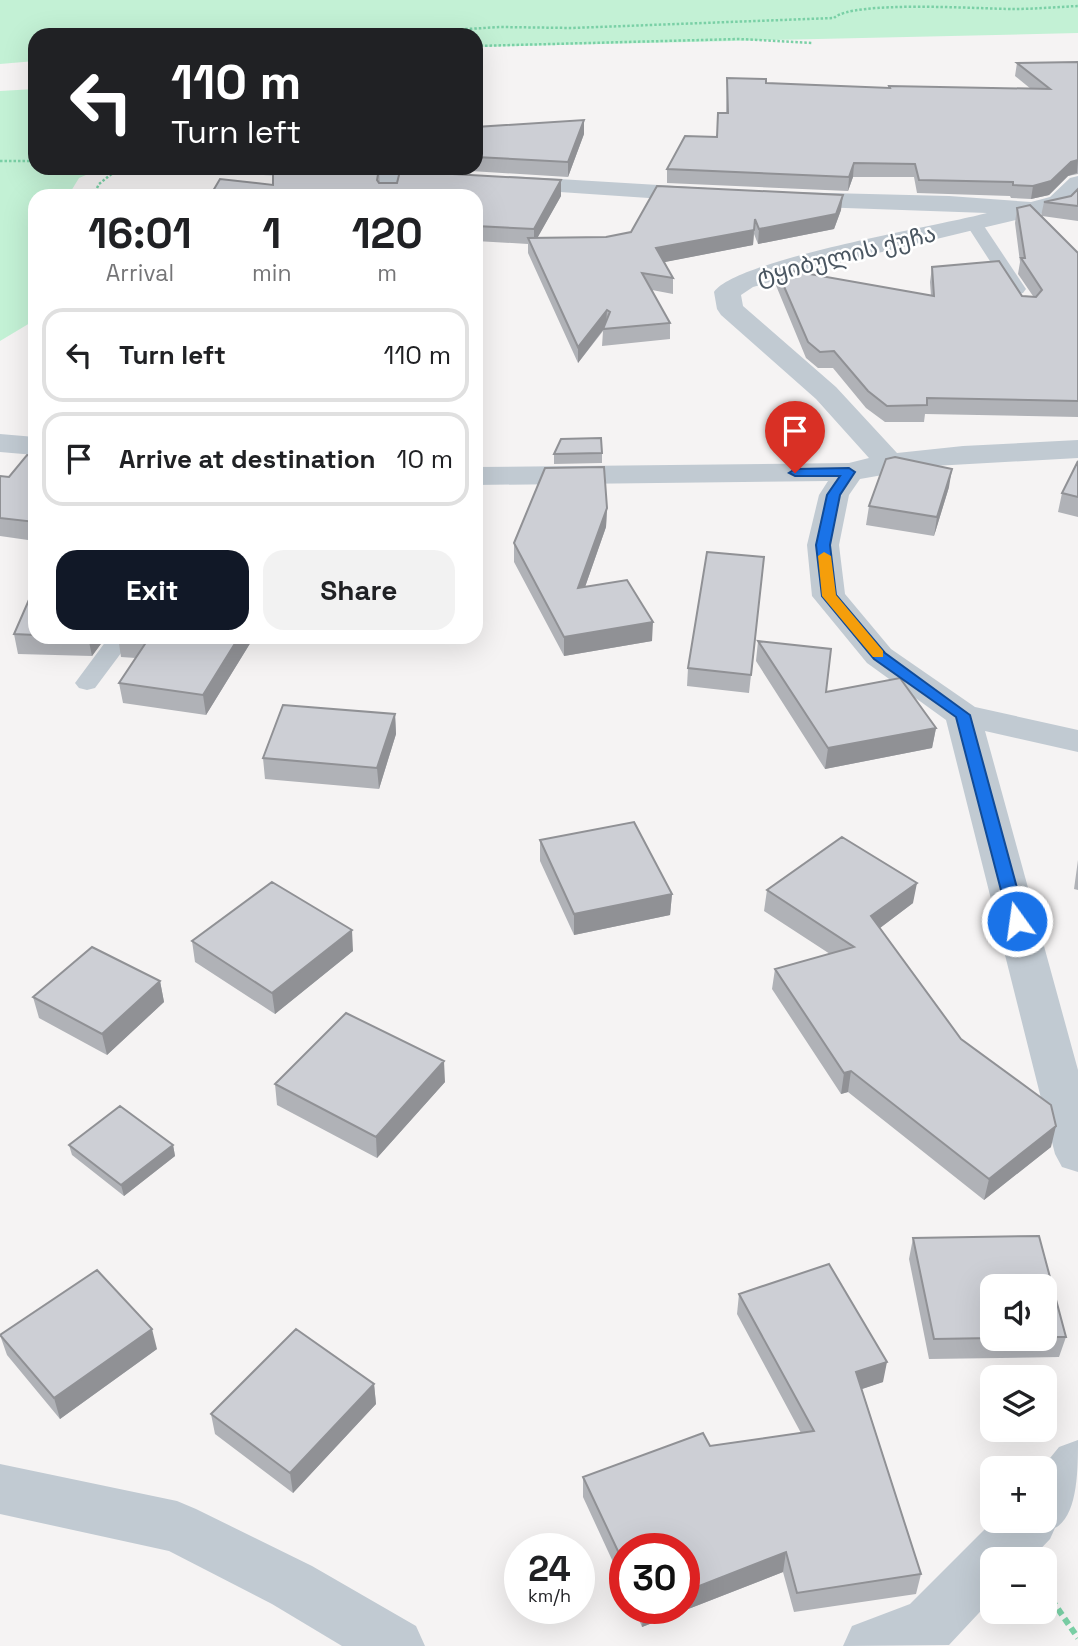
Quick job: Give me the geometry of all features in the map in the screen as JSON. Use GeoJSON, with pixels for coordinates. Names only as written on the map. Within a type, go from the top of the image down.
{"type":"FeatureCollection","features":[{"type":"Feature","properties":{"kind":"street"},"geometry":{"type":"LineString","coordinates":[[312,175],[390,186],[482,181],[734,196]]}},
{"type":"Feature","properties":{"kind":"street","name":"ტყიბულის ქუჩა"},"geometry":{"type":"LineString","coordinates":[[889,462],[826,393],[730,309],[727,292],[744,281],[834,254],[974,224],[1059,202],[1078,183]]}},
{"type":"Feature","properties":{"kind":"street"},"geometry":{"type":"LineString","coordinates":[[760,197],[1031,209]]}},
{"type":"Feature","properties":{"kind":"street"},"geometry":{"type":"LineString","coordinates":[[0,443],[28,445]]}},
{"type":"Feature","properties":{"kind":"street"},"geometry":{"type":"LineString","coordinates":[[483,476],[849,472],[889,462],[961,454],[1078,449]]}},
{"type":"Feature","properties":{"kind":"street"},"geometry":{"type":"LineString","coordinates":[[849,472],[834,495],[823,545],[829,596],[880,656],[963,715],[1078,741]]}},
{"type":"Feature","properties":{"kind":"street"},"geometry":{"type":"LineString","coordinates":[[963,715],[1078,1154]]}},
{"type":"Feature","properties":{"kind":"street"},"geometry":{"type":"LineString","coordinates":[[1057,1491],[1078,1464]]}},
{"type":"Feature","properties":{"kind":"street"},"geometry":{"type":"LineString","coordinates":[[0,1489],[177,1527],[292,1585],[396,1646]]}},
{"type":"Feature","properties":{"kind":"street"},"geometry":{"type":"LineString","coordinates":[[1006,1547],[1019,1533]]}},
{"type":"Feature","properties":{"kind":"street"},"geometry":{"type":"LineString","coordinates":[[872,1646],[929,1625],[980,1573]]}},
{"type":"Feature","properties":{"kind":"lane"},"geometry":{"type":"LineString","coordinates":[[974,224],[1027,306]]}},
{"type":"Feature","properties":{"kind":"lane"},"geometry":{"type":"LineString","coordinates":[[87,683],[116,644]]}},
{"type":"Feature","properties":{"kind":"path"},"geometry":{"type":"LineString","coordinates":[[921,0],[923,6]]}},
{"type":"Feature","properties":{"kind":"path"},"geometry":{"type":"LineString","coordinates":[[483,28],[572,28],[818,19],[834,18],[838,13],[858,6],[965,5],[1005,9],[1078,6]]}},
{"type":"Feature","properties":{"kind":"path"},"geometry":{"type":"LineString","coordinates":[[483,46],[740,38],[813,43]]}},
{"type":"Feature","properties":{"kind":"path"},"geometry":{"type":"LineString","coordinates":[[0,161],[28,161]]}},
{"type":"Feature","properties":{"kind":"path"},"geometry":{"type":"LineString","coordinates":[[96,189],[110,175]]}},
{"type":"Feature","properties":{"kind":"path"},"geometry":{"type":"LineString","coordinates":[[1057,1607],[1078,1638]]}},
{"type":"Feature","properties":{"kind":"green space"},"geometry":{"type":"Polygon","coordinates":[[[0,0],[1078,0],[1078,33],[483,47],[483,28],[28,28],[28,62],[0,64],[0,0]]]}},
{"type":"Feature","properties":{"kind":"green space"},"geometry":{"type":"Polygon","coordinates":[[[28,89],[28,175],[86,175],[79,178],[72,189],[28,189],[28,324],[0,341],[0,91],[28,89]]]}},
{"type":"Feature","properties":{"kind":"building"},"geometry":{"type":"Polygon","coordinates":[[[1078,62],[1078,160],[1071,162],[1051,181],[1033,186],[1013,185],[1013,182],[919,180],[915,164],[854,163],[849,177],[667,169],[685,136],[717,137],[718,113],[728,113],[727,78],[766,79],[766,83],[890,88],[889,86],[1050,89],[1017,63],[1078,62]]]}},
{"type":"Feature","properties":{"kind":"building"},"geometry":{"type":"Polygon","coordinates":[[[584,120],[568,162],[483,157],[483,127],[584,120]]]}},
{"type":"Feature","properties":{"kind":"building"},"geometry":{"type":"Polygon","coordinates":[[[273,175],[378,175],[379,183],[397,183],[399,175],[472,175],[561,180],[534,229],[483,226],[483,189],[214,189],[220,179],[273,185],[273,175]]]}},
{"type":"Feature","properties":{"kind":"building"},"geometry":{"type":"Polygon","coordinates":[[[657,186],[843,195],[836,214],[759,229],[755,219],[754,230],[656,248],[673,278],[642,273],[670,323],[603,329],[610,312],[607,310],[578,347],[528,238],[606,237],[631,232],[657,186]]]}},
{"type":"Feature","properties":{"kind":"building"},"geometry":{"type":"Polygon","coordinates":[[[1078,189],[1078,206],[1044,202],[1071,196],[1078,189]]]}},
{"type":"Feature","properties":{"kind":"building"},"geometry":{"type":"Polygon","coordinates":[[[1030,205],[1078,253],[1078,401],[927,398],[927,405],[887,406],[868,391],[834,351],[820,352],[808,342],[776,268],[934,296],[932,267],[999,261],[1022,296],[1036,297],[1042,290],[1021,258],[1025,258],[1017,208],[1030,205]]]}},
{"type":"Feature","properties":{"kind":"building"},"geometry":{"type":"Polygon","coordinates":[[[601,438],[602,453],[554,454],[561,439],[601,438]]]}},
{"type":"Feature","properties":{"kind":"building"},"geometry":{"type":"Polygon","coordinates":[[[28,455],[28,521],[0,518],[0,476],[9,477],[28,455]]]}},
{"type":"Feature","properties":{"kind":"building"},"geometry":{"type":"Polygon","coordinates":[[[895,457],[952,469],[937,517],[869,506],[886,459],[895,457]]]}},
{"type":"Feature","properties":{"kind":"building"},"geometry":{"type":"Polygon","coordinates":[[[1078,461],[1078,497],[1062,493],[1078,461]]]}},
{"type":"Feature","properties":{"kind":"building"},"geometry":{"type":"Polygon","coordinates":[[[604,467],[607,508],[578,588],[627,580],[653,622],[564,637],[514,543],[545,468],[604,467]]]}},
{"type":"Feature","properties":{"kind":"building"},"geometry":{"type":"Polygon","coordinates":[[[707,552],[764,557],[751,675],[688,668],[707,552]]]}},
{"type":"Feature","properties":{"kind":"building"},"geometry":{"type":"Polygon","coordinates":[[[28,602],[28,635],[14,634],[28,602]]]}},
{"type":"Feature","properties":{"kind":"building"},"geometry":{"type":"Polygon","coordinates":[[[758,641],[831,649],[826,692],[900,678],[936,728],[828,748],[758,641]]]}},
{"type":"Feature","properties":{"kind":"building"},"geometry":{"type":"Polygon","coordinates":[[[145,644],[235,644],[203,695],[119,683],[145,644]]]}},
{"type":"Feature","properties":{"kind":"building"},"geometry":{"type":"Polygon","coordinates":[[[283,705],[395,714],[377,768],[263,758],[283,705]]]}},
{"type":"Feature","properties":{"kind":"building"},"geometry":{"type":"Polygon","coordinates":[[[634,822],[672,894],[574,914],[540,840],[634,822]]]}},
{"type":"Feature","properties":{"kind":"building"},"geometry":{"type":"Polygon","coordinates":[[[842,837],[917,883],[871,916],[961,1039],[1051,1105],[1056,1126],[989,1179],[851,1071],[844,1073],[775,969],[854,947],[767,890],[842,837]]]}},
{"type":"Feature","properties":{"kind":"building"},"geometry":{"type":"Polygon","coordinates":[[[272,882],[352,930],[272,993],[192,941],[272,882]]]}},
{"type":"Feature","properties":{"kind":"building"},"geometry":{"type":"Polygon","coordinates":[[[92,947],[160,981],[102,1034],[33,997],[92,947]]]}},
{"type":"Feature","properties":{"kind":"building"},"geometry":{"type":"Polygon","coordinates":[[[346,1013],[444,1061],[376,1137],[275,1084],[346,1013]]]}},
{"type":"Feature","properties":{"kind":"building"},"geometry":{"type":"Polygon","coordinates":[[[120,1106],[173,1145],[121,1185],[69,1145],[120,1106]]]}},
{"type":"Feature","properties":{"kind":"building"},"geometry":{"type":"Polygon","coordinates":[[[1039,1236],[1049,1274],[980,1274],[980,1338],[934,1339],[913,1238],[1039,1236]]]}},
{"type":"Feature","properties":{"kind":"building"},"geometry":{"type":"Polygon","coordinates":[[[829,1264],[887,1362],[856,1372],[921,1574],[797,1593],[786,1552],[700,1586],[700,1533],[609,1533],[583,1477],[703,1433],[710,1446],[814,1431],[739,1294],[829,1264]]]}},
{"type":"Feature","properties":{"kind":"building"},"geometry":{"type":"Polygon","coordinates":[[[97,1270],[152,1329],[54,1398],[0,1335],[97,1270]]]}},
{"type":"Feature","properties":{"kind":"building"},"geometry":{"type":"Polygon","coordinates":[[[1057,1303],[1066,1337],[1057,1337],[1057,1303]]]}},
{"type":"Feature","properties":{"kind":"building"},"geometry":{"type":"Polygon","coordinates":[[[296,1329],[374,1384],[290,1473],[211,1414],[296,1329]]]}},
{"type":"Feature","properties":{"kind":"slow traffic"},"geometry":{"type":"LineString","coordinates":[[824,556],[829,596],[878,654]]}},
{"type":"Feature","properties":{"kind":"route"},"geometry":{"type":"LineString","coordinates":[[795,473],[849,472],[834,495],[823,545],[829,596],[880,656],[963,715],[1017,921]]}}]}
